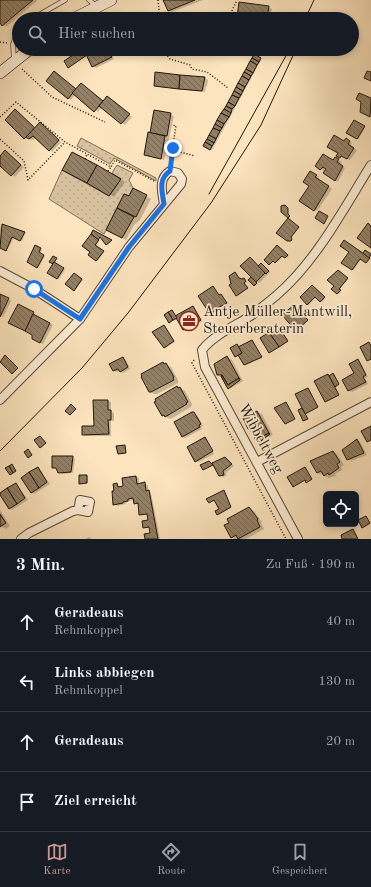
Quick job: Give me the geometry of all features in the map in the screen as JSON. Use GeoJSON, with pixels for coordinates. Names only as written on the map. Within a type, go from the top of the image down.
{"type":"FeatureCollection","features":[{"type":"Feature","properties":{"kind":"main road"},"geometry":{"type":"LineString","coordinates":[[82,12],[93,3],[110,0]]}},
{"type":"Feature","properties":{"kind":"main road"},"geometry":{"type":"LineString","coordinates":[[0,73],[21,56]]}},
{"type":"Feature","properties":{"kind":"street","name":"Wibbeltweg"},"geometry":{"type":"LineString","coordinates":[[298,539],[205,367],[202,350],[210,341],[252,315],[284,287],[305,265],[333,226],[371,165]]}},
{"type":"Feature","properties":{"kind":"street"},"geometry":{"type":"LineString","coordinates":[[0,400],[80,319],[129,247],[181,184],[182,178],[178,173],[170,171],[163,176],[162,185],[164,204]]}},
{"type":"Feature","properties":{"kind":"street"},"geometry":{"type":"LineString","coordinates":[[0,271],[34,289],[80,319]]}},
{"type":"Feature","properties":{"kind":"street"},"geometry":{"type":"LineString","coordinates":[[257,462],[371,402]]}},
{"type":"Feature","properties":{"kind":"street"},"geometry":{"type":"LineString","coordinates":[[21,539],[29,533],[78,510]]}},
{"type":"Feature","properties":{"kind":"lane"},"geometry":{"type":"LineString","coordinates":[[44,12],[65,0]]}},
{"type":"Feature","properties":{"kind":"lane"},"geometry":{"type":"LineString","coordinates":[[14,56],[14,62]]}},
{"type":"Feature","properties":{"kind":"path"},"geometry":{"type":"LineString","coordinates":[[158,0],[159,12]]}},
{"type":"Feature","properties":{"kind":"path"},"geometry":{"type":"LineString","coordinates":[[231,12],[237,0]]}},
{"type":"Feature","properties":{"kind":"path"},"geometry":{"type":"LineString","coordinates":[[167,56],[170,60],[190,65],[192,69],[208,72],[228,88]]}},
{"type":"Feature","properties":{"kind":"path"},"geometry":{"type":"LineString","coordinates":[[14,62],[52,97],[105,122]]}},
{"type":"Feature","properties":{"kind":"path"},"geometry":{"type":"LineString","coordinates":[[0,117],[16,102],[64,142],[110,167]]}},
{"type":"Feature","properties":{"kind":"path"},"geometry":{"type":"LineString","coordinates":[[170,171],[176,126],[172,125]]}},
{"type":"Feature","properties":{"kind":"path"},"geometry":{"type":"LineString","coordinates":[[0,139],[24,161],[28,180],[64,142]]}},
{"type":"Feature","properties":{"kind":"path"},"geometry":{"type":"LineString","coordinates":[[166,147],[195,156]]}},
{"type":"Feature","properties":{"kind":"path"},"geometry":{"type":"LineString","coordinates":[[85,159],[87,154]]}},
{"type":"Feature","properties":{"kind":"path"},"geometry":{"type":"LineString","coordinates":[[108,171],[115,160],[162,185]]}},
{"type":"Feature","properties":{"kind":"shaded area"},"geometry":{"type":"Polygon","coordinates":[[[81,138],[156,178],[156,181],[114,158],[110,164],[77,146],[81,138]]]}},
{"type":"Feature","properties":{"kind":"shaded area"},"geometry":{"type":"Polygon","coordinates":[[[117,165],[133,173],[129,180],[133,188],[129,196],[124,194],[104,234],[49,199],[62,170],[109,196],[121,179],[112,173],[117,165]]]}},
{"type":"Feature","properties":{"kind":"building"},"geometry":{"type":"Polygon","coordinates":[[[0,0],[33,0],[19,12],[12,12],[12,18],[2,26],[0,23],[0,0]]]}},
{"type":"Feature","properties":{"kind":"building"},"geometry":{"type":"Polygon","coordinates":[[[163,0],[195,0],[168,11],[163,0]]]}},
{"type":"Feature","properties":{"kind":"building"},"geometry":{"type":"Polygon","coordinates":[[[239,2],[269,6],[268,12],[238,12],[239,2]]]}},
{"type":"Feature","properties":{"kind":"building"},"geometry":{"type":"Polygon","coordinates":[[[72,56],[86,56],[68,68],[64,61],[72,56]]]}},
{"type":"Feature","properties":{"kind":"building"},"geometry":{"type":"Polygon","coordinates":[[[87,56],[112,57],[92,67],[87,56]]]}},
{"type":"Feature","properties":{"kind":"building"},"geometry":{"type":"Polygon","coordinates":[[[253,56],[258,56],[261,58],[259,62],[252,58],[253,56]]]}},
{"type":"Feature","properties":{"kind":"building"},"geometry":{"type":"Polygon","coordinates":[[[252,58],[259,62],[257,65],[250,61],[252,58]]]}},
{"type":"Feature","properties":{"kind":"building"},"geometry":{"type":"Polygon","coordinates":[[[250,61],[257,65],[253,73],[246,69],[250,61]]]}},
{"type":"Feature","properties":{"kind":"building"},"geometry":{"type":"Polygon","coordinates":[[[246,69],[253,73],[251,76],[244,72],[246,69]]]}},
{"type":"Feature","properties":{"kind":"building"},"geometry":{"type":"Polygon","coordinates":[[[54,71],[76,89],[68,99],[46,81],[54,71]]]}},
{"type":"Feature","properties":{"kind":"building"},"geometry":{"type":"Polygon","coordinates":[[[367,71],[371,72],[371,81],[364,78],[367,71]]]}},
{"type":"Feature","properties":{"kind":"building"},"geometry":{"type":"Polygon","coordinates":[[[155,72],[180,75],[179,89],[154,86],[155,72]]]}},
{"type":"Feature","properties":{"kind":"building"},"geometry":{"type":"Polygon","coordinates":[[[244,72],[251,76],[249,80],[242,76],[244,72]]]}},
{"type":"Feature","properties":{"kind":"building"},"geometry":{"type":"Polygon","coordinates":[[[180,75],[205,77],[202,91],[179,89],[180,75]]]}},
{"type":"Feature","properties":{"kind":"building"},"geometry":{"type":"Polygon","coordinates":[[[242,76],[249,80],[245,87],[238,83],[242,76]]]}},
{"type":"Feature","properties":{"kind":"building"},"geometry":{"type":"Polygon","coordinates":[[[81,83],[103,101],[94,112],[72,93],[81,83]]]}},
{"type":"Feature","properties":{"kind":"building"},"geometry":{"type":"Polygon","coordinates":[[[238,83],[245,87],[243,91],[236,87],[238,83]]]}},
{"type":"Feature","properties":{"kind":"building"},"geometry":{"type":"Polygon","coordinates":[[[236,87],[243,91],[241,95],[234,91],[236,87]]]}},
{"type":"Feature","properties":{"kind":"building"},"geometry":{"type":"Polygon","coordinates":[[[234,91],[241,95],[239,98],[232,95],[234,91]]]}},
{"type":"Feature","properties":{"kind":"building"},"geometry":{"type":"Polygon","coordinates":[[[359,93],[371,98],[370,117],[360,112],[361,102],[356,99],[359,93]]]}},
{"type":"Feature","properties":{"kind":"building"},"geometry":{"type":"Polygon","coordinates":[[[232,95],[239,98],[235,106],[228,102],[232,95]]]}},
{"type":"Feature","properties":{"kind":"building"},"geometry":{"type":"Polygon","coordinates":[[[107,96],[130,114],[121,124],[99,106],[107,96]]]}},
{"type":"Feature","properties":{"kind":"building"},"geometry":{"type":"Polygon","coordinates":[[[228,102],[235,106],[232,109],[226,106],[228,102]]]}},
{"type":"Feature","properties":{"kind":"building"},"geometry":{"type":"Polygon","coordinates":[[[226,106],[232,109],[231,113],[224,109],[226,106]]]}},
{"type":"Feature","properties":{"kind":"building"},"geometry":{"type":"Polygon","coordinates":[[[15,109],[35,128],[24,139],[5,120],[15,109]]]}},
{"type":"Feature","properties":{"kind":"building"},"geometry":{"type":"Polygon","coordinates":[[[224,109],[231,113],[229,117],[221,113],[224,109]]]}},
{"type":"Feature","properties":{"kind":"building"},"geometry":{"type":"Polygon","coordinates":[[[154,110],[171,113],[167,136],[150,133],[154,110]]]}},
{"type":"Feature","properties":{"kind":"building"},"geometry":{"type":"Polygon","coordinates":[[[221,113],[229,117],[224,124],[217,120],[221,113]]]}},
{"type":"Feature","properties":{"kind":"building"},"geometry":{"type":"Polygon","coordinates":[[[217,120],[224,124],[222,128],[215,124],[217,120]]]}},
{"type":"Feature","properties":{"kind":"building"},"geometry":{"type":"Polygon","coordinates":[[[354,120],[365,126],[357,139],[346,133],[354,120]]]}},
{"type":"Feature","properties":{"kind":"building"},"geometry":{"type":"Polygon","coordinates":[[[40,122],[59,140],[49,151],[33,136],[29,139],[26,137],[40,122]]]}},
{"type":"Feature","properties":{"kind":"building"},"geometry":{"type":"Polygon","coordinates":[[[215,124],[222,128],[220,131],[213,128],[215,124]]]}},
{"type":"Feature","properties":{"kind":"building"},"geometry":{"type":"Polygon","coordinates":[[[213,128],[220,131],[216,139],[209,135],[213,128]]]}},
{"type":"Feature","properties":{"kind":"building"},"geometry":{"type":"Polygon","coordinates":[[[148,132],[165,136],[161,159],[144,155],[148,132]]]}},
{"type":"Feature","properties":{"kind":"building"},"geometry":{"type":"Polygon","coordinates":[[[209,135],[216,139],[214,143],[207,139],[209,135]]]}},
{"type":"Feature","properties":{"kind":"building"},"geometry":{"type":"Polygon","coordinates":[[[334,135],[344,141],[346,138],[350,141],[348,144],[354,148],[347,159],[341,156],[340,158],[336,156],[338,153],[327,147],[334,135]]]}},
{"type":"Feature","properties":{"kind":"building"},"geometry":{"type":"Polygon","coordinates":[[[207,139],[214,143],[212,146],[205,142],[207,139]]]}},
{"type":"Feature","properties":{"kind":"building"},"geometry":{"type":"Polygon","coordinates":[[[205,142],[212,146],[210,150],[203,146],[205,142]]]}},
{"type":"Feature","properties":{"kind":"building"},"geometry":{"type":"Polygon","coordinates":[[[5,150],[21,165],[11,176],[0,166],[0,156],[5,150]]]}},
{"type":"Feature","properties":{"kind":"building"},"geometry":{"type":"Polygon","coordinates":[[[72,152],[97,165],[87,183],[62,170],[72,152]]]}},
{"type":"Feature","properties":{"kind":"building"},"geometry":{"type":"Polygon","coordinates":[[[323,154],[333,160],[335,157],[339,159],[337,162],[343,166],[335,181],[323,173],[326,169],[323,167],[320,170],[315,166],[323,154]]]}},
{"type":"Feature","properties":{"kind":"building"},"geometry":{"type":"Polygon","coordinates":[[[97,165],[121,179],[109,196],[87,183],[97,165]]]}},
{"type":"Feature","properties":{"kind":"building"},"geometry":{"type":"Polygon","coordinates":[[[310,171],[317,175],[315,177],[329,186],[314,211],[299,201],[309,186],[303,182],[310,171]]]}},
{"type":"Feature","properties":{"kind":"building"},"geometry":{"type":"Polygon","coordinates":[[[133,188],[147,195],[136,217],[117,208],[124,194],[129,196],[133,188]]]}},
{"type":"Feature","properties":{"kind":"building"},"geometry":{"type":"Polygon","coordinates":[[[285,205],[288,208],[288,214],[290,216],[288,218],[281,212],[281,206],[285,205]]]}},
{"type":"Feature","properties":{"kind":"building"},"geometry":{"type":"Polygon","coordinates":[[[117,208],[134,217],[122,238],[106,230],[117,208]]]}},
{"type":"Feature","properties":{"kind":"building"},"geometry":{"type":"Polygon","coordinates":[[[319,211],[328,216],[324,224],[315,218],[319,211]]]}},
{"type":"Feature","properties":{"kind":"building"},"geometry":{"type":"Polygon","coordinates":[[[288,218],[299,227],[291,237],[291,241],[287,241],[276,233],[288,218]]]}},
{"type":"Feature","properties":{"kind":"building"},"geometry":{"type":"Polygon","coordinates":[[[368,223],[371,226],[371,248],[357,238],[368,223]]]}},
{"type":"Feature","properties":{"kind":"building"},"geometry":{"type":"Polygon","coordinates":[[[2,224],[25,232],[20,241],[12,237],[6,251],[0,248],[2,224]]]}},
{"type":"Feature","properties":{"kind":"building"},"geometry":{"type":"Polygon","coordinates":[[[93,230],[112,240],[106,245],[100,237],[98,240],[91,234],[93,230]]]}},
{"type":"Feature","properties":{"kind":"building"},"geometry":{"type":"Polygon","coordinates":[[[91,234],[99,240],[95,245],[104,251],[96,261],[88,255],[90,252],[82,246],[91,234]]]}},
{"type":"Feature","properties":{"kind":"building"},"geometry":{"type":"Polygon","coordinates":[[[344,240],[370,258],[366,263],[360,259],[352,270],[341,263],[349,252],[340,246],[344,240]]]}},
{"type":"Feature","properties":{"kind":"building"},"geometry":{"type":"Polygon","coordinates":[[[35,245],[41,248],[39,252],[44,255],[37,268],[27,262],[35,245]]]}},
{"type":"Feature","properties":{"kind":"building"},"geometry":{"type":"Polygon","coordinates":[[[277,245],[288,255],[285,258],[282,256],[275,263],[273,261],[269,265],[264,260],[277,245]]]}},
{"type":"Feature","properties":{"kind":"building"},"geometry":{"type":"Polygon","coordinates":[[[365,250],[371,254],[369,258],[363,253],[365,250]]]}},
{"type":"Feature","properties":{"kind":"building"},"geometry":{"type":"Polygon","coordinates":[[[53,256],[57,258],[53,264],[49,262],[53,256]]]}},
{"type":"Feature","properties":{"kind":"building"},"geometry":{"type":"Polygon","coordinates":[[[250,257],[265,273],[256,282],[240,266],[250,257]]]}},
{"type":"Feature","properties":{"kind":"building"},"geometry":{"type":"Polygon","coordinates":[[[54,262],[64,268],[57,279],[47,273],[54,262]]]}},
{"type":"Feature","properties":{"kind":"building"},"geometry":{"type":"Polygon","coordinates":[[[261,263],[269,271],[266,274],[258,266],[261,263]]]}},
{"type":"Feature","properties":{"kind":"building"},"geometry":{"type":"Polygon","coordinates":[[[338,270],[348,278],[337,294],[331,289],[334,286],[327,280],[338,270]]]}},
{"type":"Feature","properties":{"kind":"building"},"geometry":{"type":"Polygon","coordinates":[[[235,272],[239,278],[244,278],[246,281],[244,283],[248,288],[236,296],[229,285],[231,284],[229,276],[235,272]]]}},
{"type":"Feature","properties":{"kind":"building"},"geometry":{"type":"Polygon","coordinates":[[[74,273],[82,279],[74,291],[65,284],[74,273]]]}},
{"type":"Feature","properties":{"kind":"building"},"geometry":{"type":"Polygon","coordinates":[[[251,277],[257,283],[254,286],[248,280],[251,277]]]}},
{"type":"Feature","properties":{"kind":"building"},"geometry":{"type":"Polygon","coordinates":[[[312,285],[325,297],[320,302],[315,297],[307,305],[300,297],[312,285]]]}},
{"type":"Feature","properties":{"kind":"building"},"geometry":{"type":"Polygon","coordinates":[[[213,286],[227,303],[210,314],[198,296],[213,286]]]}},
{"type":"Feature","properties":{"kind":"building"},"geometry":{"type":"Polygon","coordinates":[[[0,294],[9,298],[0,317],[0,294]]]}},
{"type":"Feature","properties":{"kind":"building"},"geometry":{"type":"Polygon","coordinates":[[[18,304],[34,312],[25,331],[8,323],[18,304]]]}},
{"type":"Feature","properties":{"kind":"building"},"geometry":{"type":"Polygon","coordinates":[[[294,305],[308,320],[296,331],[282,315],[294,305]]]}},
{"type":"Feature","properties":{"kind":"building"},"geometry":{"type":"Polygon","coordinates":[[[193,306],[201,320],[188,329],[183,330],[175,316],[193,306]]]}},
{"type":"Feature","properties":{"kind":"building"},"geometry":{"type":"Polygon","coordinates":[[[172,310],[177,318],[173,320],[168,312],[172,310]]]}},
{"type":"Feature","properties":{"kind":"building"},"geometry":{"type":"Polygon","coordinates":[[[168,312],[173,320],[169,323],[164,315],[168,312]]]}},
{"type":"Feature","properties":{"kind":"building"},"geometry":{"type":"Polygon","coordinates":[[[33,314],[50,323],[40,343],[32,339],[32,335],[25,331],[33,314]]]}},
{"type":"Feature","properties":{"kind":"building"},"geometry":{"type":"Polygon","coordinates":[[[164,325],[174,341],[164,348],[152,332],[164,325]]]}},
{"type":"Feature","properties":{"kind":"building"},"geometry":{"type":"Polygon","coordinates":[[[278,326],[288,341],[279,347],[269,332],[278,326]]]}},
{"type":"Feature","properties":{"kind":"building"},"geometry":{"type":"Polygon","coordinates":[[[269,332],[279,347],[269,353],[260,338],[269,332]]]}},
{"type":"Feature","properties":{"kind":"building"},"geometry":{"type":"Polygon","coordinates":[[[252,340],[262,357],[244,365],[238,355],[242,353],[238,347],[252,340]]]}},
{"type":"Feature","properties":{"kind":"building"},"geometry":{"type":"Polygon","coordinates":[[[369,342],[371,346],[371,359],[367,361],[360,347],[369,342]]]}},
{"type":"Feature","properties":{"kind":"building"},"geometry":{"type":"Polygon","coordinates":[[[237,344],[242,353],[235,357],[230,348],[237,344]]]}},
{"type":"Feature","properties":{"kind":"building"},"geometry":{"type":"Polygon","coordinates":[[[5,355],[18,368],[12,374],[0,362],[5,355]]]}},
{"type":"Feature","properties":{"kind":"building"},"geometry":{"type":"Polygon","coordinates":[[[227,356],[239,378],[228,385],[222,375],[217,375],[214,364],[227,356]]]}},
{"type":"Feature","properties":{"kind":"building"},"geometry":{"type":"Polygon","coordinates":[[[123,357],[128,367],[120,372],[118,369],[113,371],[109,364],[123,357]]]}},
{"type":"Feature","properties":{"kind":"building"},"geometry":{"type":"Polygon","coordinates":[[[358,359],[366,375],[363,377],[366,382],[348,391],[342,380],[354,373],[349,364],[358,359]]]}},
{"type":"Feature","properties":{"kind":"building"},"geometry":{"type":"Polygon","coordinates":[[[163,362],[164,364],[166,363],[174,377],[174,380],[149,392],[141,377],[141,374],[163,362]]]}},
{"type":"Feature","properties":{"kind":"building"},"geometry":{"type":"Polygon","coordinates":[[[333,373],[339,384],[335,387],[329,376],[333,373]]]}},
{"type":"Feature","properties":{"kind":"building"},"geometry":{"type":"Polygon","coordinates":[[[328,374],[339,395],[325,402],[314,381],[328,374]]]}},
{"type":"Feature","properties":{"kind":"building"},"geometry":{"type":"Polygon","coordinates":[[[222,375],[228,385],[239,378],[240,380],[227,387],[221,376],[222,375]]]}},
{"type":"Feature","properties":{"kind":"building"},"geometry":{"type":"Polygon","coordinates":[[[222,375],[228,385],[239,378],[240,380],[228,389],[221,376],[222,375]]]}},
{"type":"Feature","properties":{"kind":"building"},"geometry":{"type":"Polygon","coordinates":[[[177,386],[178,388],[180,387],[188,402],[186,403],[187,404],[165,417],[164,415],[162,416],[154,402],[156,401],[155,399],[177,386]]]}},
{"type":"Feature","properties":{"kind":"building"},"geometry":{"type":"Polygon","coordinates":[[[308,388],[318,407],[305,414],[295,394],[308,388]]]}},
{"type":"Feature","properties":{"kind":"building"},"geometry":{"type":"Polygon","coordinates":[[[93,400],[108,400],[108,410],[111,410],[111,420],[108,420],[109,434],[82,435],[82,426],[94,426],[93,400]]]}},
{"type":"Feature","properties":{"kind":"building"},"geometry":{"type":"Polygon","coordinates":[[[286,402],[295,419],[285,424],[274,408],[286,402]]]}},
{"type":"Feature","properties":{"kind":"building"},"geometry":{"type":"Polygon","coordinates":[[[71,404],[76,409],[70,415],[65,411],[71,404]]]}},
{"type":"Feature","properties":{"kind":"building"},"geometry":{"type":"Polygon","coordinates":[[[302,408],[308,419],[303,421],[298,410],[302,408]]]}},
{"type":"Feature","properties":{"kind":"building"},"geometry":{"type":"Polygon","coordinates":[[[257,411],[269,433],[258,439],[252,430],[248,429],[243,418],[257,411]]]}},
{"type":"Feature","properties":{"kind":"building"},"geometry":{"type":"Polygon","coordinates":[[[194,412],[201,424],[199,425],[200,427],[182,437],[174,422],[194,412]]]}},
{"type":"Feature","properties":{"kind":"building"},"geometry":{"type":"Polygon","coordinates":[[[371,426],[371,440],[367,442],[361,431],[371,426]]]}},
{"type":"Feature","properties":{"kind":"building"},"geometry":{"type":"Polygon","coordinates":[[[252,430],[258,439],[269,433],[270,434],[257,442],[251,431],[252,430]]]}},
{"type":"Feature","properties":{"kind":"building"},"geometry":{"type":"Polygon","coordinates":[[[252,430],[258,439],[269,433],[270,434],[258,443],[251,431],[252,430]]]}},
{"type":"Feature","properties":{"kind":"building"},"geometry":{"type":"Polygon","coordinates":[[[40,436],[46,443],[40,448],[34,440],[40,436]]]}},
{"type":"Feature","properties":{"kind":"building"},"geometry":{"type":"Polygon","coordinates":[[[205,437],[213,451],[195,462],[187,447],[205,437]]]}},
{"type":"Feature","properties":{"kind":"building"},"geometry":{"type":"Polygon","coordinates":[[[357,439],[364,453],[347,460],[342,450],[357,439]]]}},
{"type":"Feature","properties":{"kind":"building"},"geometry":{"type":"Polygon","coordinates":[[[125,445],[126,453],[118,454],[116,446],[125,445]]]}},
{"type":"Feature","properties":{"kind":"building"},"geometry":{"type":"Polygon","coordinates":[[[28,449],[32,455],[28,458],[24,452],[28,449]]]}},
{"type":"Feature","properties":{"kind":"building"},"geometry":{"type":"Polygon","coordinates":[[[333,451],[340,462],[337,464],[339,468],[329,475],[328,473],[324,476],[321,471],[317,473],[310,461],[333,451]]]}},
{"type":"Feature","properties":{"kind":"building"},"geometry":{"type":"Polygon","coordinates":[[[52,456],[73,456],[71,472],[58,473],[56,468],[52,468],[52,456]]]}},
{"type":"Feature","properties":{"kind":"building"},"geometry":{"type":"Polygon","coordinates":[[[225,457],[232,464],[223,471],[224,475],[219,476],[212,463],[225,457]]]}},
{"type":"Feature","properties":{"kind":"building"},"geometry":{"type":"Polygon","coordinates":[[[209,461],[213,465],[203,470],[200,465],[209,461]]]}},
{"type":"Feature","properties":{"kind":"building"},"geometry":{"type":"Polygon","coordinates":[[[12,464],[16,471],[13,473],[9,466],[12,464]]]}},
{"type":"Feature","properties":{"kind":"building"},"geometry":{"type":"Polygon","coordinates":[[[9,466],[13,473],[10,475],[5,468],[9,466]]]}},
{"type":"Feature","properties":{"kind":"building"},"geometry":{"type":"Polygon","coordinates":[[[38,467],[47,482],[39,488],[29,472],[38,467]]]}},
{"type":"Feature","properties":{"kind":"building"},"geometry":{"type":"Polygon","coordinates":[[[305,467],[312,479],[306,483],[305,480],[293,487],[287,477],[305,467]]]}},
{"type":"Feature","properties":{"kind":"building"},"geometry":{"type":"Polygon","coordinates":[[[29,472],[39,488],[31,493],[21,478],[29,472]]]}},
{"type":"Feature","properties":{"kind":"building"},"geometry":{"type":"Polygon","coordinates":[[[79,475],[87,475],[87,483],[79,484],[79,475]]]}},
{"type":"Feature","properties":{"kind":"building"},"geometry":{"type":"Polygon","coordinates":[[[136,476],[137,484],[145,482],[146,491],[149,490],[158,539],[145,539],[144,534],[150,533],[149,527],[143,528],[142,521],[148,520],[147,514],[139,515],[138,503],[134,504],[133,498],[128,499],[128,501],[123,503],[113,505],[113,484],[117,483],[118,487],[123,486],[122,478],[136,476]]]}},
{"type":"Feature","properties":{"kind":"building"},"geometry":{"type":"Polygon","coordinates":[[[16,483],[25,498],[17,504],[7,488],[16,483]]]}},
{"type":"Feature","properties":{"kind":"building"},"geometry":{"type":"Polygon","coordinates":[[[7,488],[17,504],[9,509],[0,495],[0,493],[7,488]]]}},
{"type":"Feature","properties":{"kind":"building"},"geometry":{"type":"Polygon","coordinates":[[[224,490],[231,507],[217,515],[215,511],[219,509],[214,500],[209,503],[206,499],[224,490]]]}},
{"type":"Feature","properties":{"kind":"building"},"geometry":{"type":"Polygon","coordinates":[[[249,507],[258,519],[257,520],[260,527],[238,539],[236,535],[231,538],[224,525],[229,523],[227,519],[249,507]]]}},
{"type":"Feature","properties":{"kind":"building"},"geometry":{"type":"Polygon","coordinates":[[[0,514],[6,523],[0,527],[0,514]]]}},
{"type":"Feature","properties":{"kind":"building"},"geometry":{"type":"Polygon","coordinates":[[[366,516],[370,523],[362,528],[359,520],[366,516]]]}},
{"type":"Feature","properties":{"kind":"building"},"geometry":{"type":"Polygon","coordinates":[[[353,529],[358,539],[342,539],[341,535],[353,529]]]}},
{"type":"Feature","properties":{"kind":"tram line"},"geometry":{"type":"LineString","coordinates":[[308,12],[314,0]]}},
{"type":"Feature","properties":{"kind":"tram line"},"geometry":{"type":"LineString","coordinates":[[209,194],[286,56]]}},
{"type":"Feature","properties":{"kind":"tram line"},"geometry":{"type":"LineString","coordinates":[[0,451],[82,368],[128,313],[211,203],[261,125],[293,56]]}},
{"type":"Feature","properties":{"kind":"place","name":"Antje Müller-Mantwill, Steuerberaterin"},"geometry":{"type":"Point","coordinates":[189,321]}},
{"type":"Feature","properties":{"kind":"route"},"geometry":{"type":"LineString","coordinates":[[34,289],[80,319],[129,247],[164,204],[162,181],[163,176],[170,171],[170,159],[173,148]]}}]}
